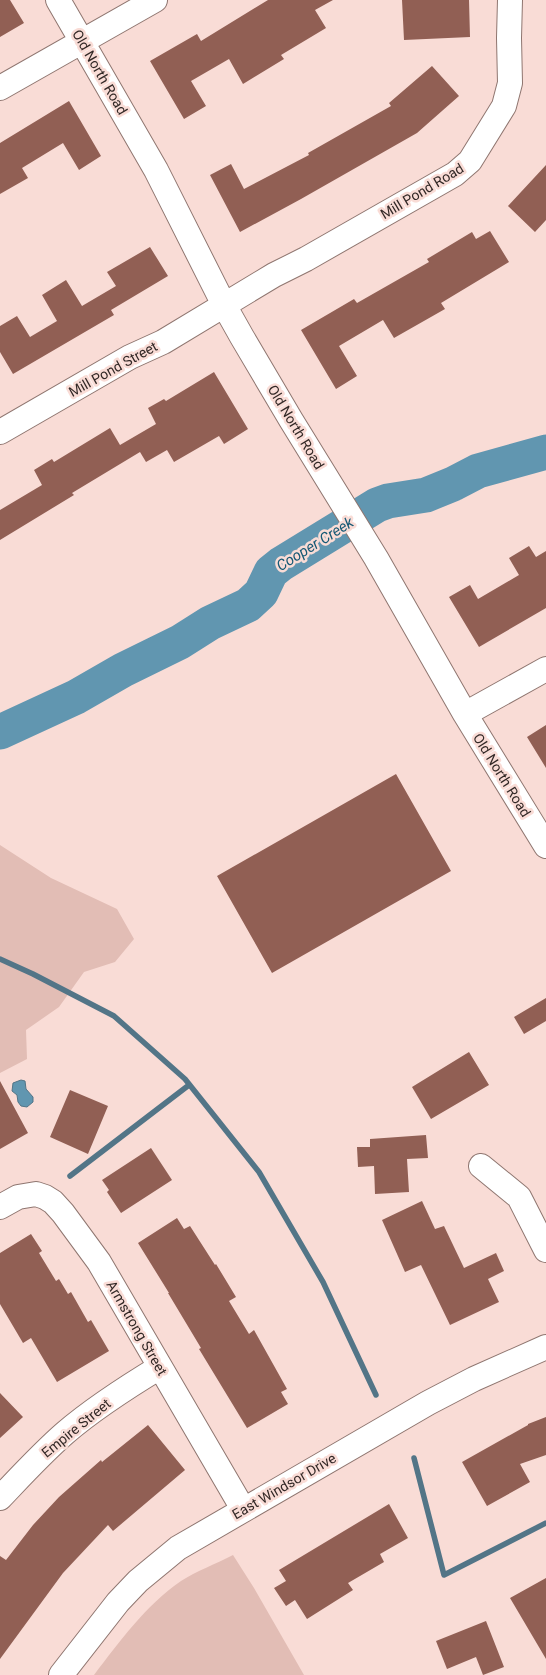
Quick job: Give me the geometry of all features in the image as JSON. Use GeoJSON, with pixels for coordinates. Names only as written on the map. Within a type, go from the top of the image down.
{"type":"FeatureCollection","features":[{"type":"Feature","properties":{"kind":"street","name":"Old North Road"},"geometry":{"type":"LineString","coordinates":[[58,0],[156,170],[224,305],[291,420],[376,558],[465,714],[546,846]]}},
{"type":"Feature","properties":{"kind":"street"},"geometry":{"type":"LineString","coordinates":[[0,88],[155,0]]}},
{"type":"Feature","properties":{"kind":"street","name":"Mill Pond Road"},"geometry":{"type":"LineString","coordinates":[[224,305],[455,174],[470,161],[504,106],[510,83],[510,0]]}},
{"type":"Feature","properties":{"kind":"street","name":"Mill Pond Street"},"geometry":{"type":"LineString","coordinates":[[0,432],[130,357],[163,342],[224,305]]}},
{"type":"Feature","properties":{"kind":"street"},"geometry":{"type":"LineString","coordinates":[[465,714],[546,669]]}},
{"type":"Feature","properties":{"kind":"street"},"geometry":{"type":"LineString","coordinates":[[481,1166],[519,1197],[546,1250]]}},
{"type":"Feature","properties":{"kind":"street","name":"Armstrong Street"},"geometry":{"type":"LineString","coordinates":[[0,1207],[18,1197],[36,1194],[45,1197],[52,1202],[81,1236],[99,1262],[243,1509]]}},
{"type":"Feature","properties":{"kind":"street","name":"East Windsor Drive"},"geometry":{"type":"LineString","coordinates":[[62,1675],[118,1602],[138,1581],[178,1548],[428,1403],[474,1379],[546,1348]]}},
{"type":"Feature","properties":{"kind":"street","name":"Empire Street"},"geometry":{"type":"LineString","coordinates":[[0,1498],[65,1433],[132,1384],[160,1367]]}},
{"type":"Feature","properties":{"kind":"shaded area"},"geometry":{"type":"Polygon","coordinates":[[[0,845],[51,878],[117,909],[134,939],[115,962],[84,972],[59,1007],[26,1030],[27,1059],[0,1073],[0,845]]]}},
{"type":"Feature","properties":{"kind":"shaded area"},"geometry":{"type":"Polygon","coordinates":[[[233,1555],[304,1675],[94,1675],[156,1601],[187,1577],[233,1555]]]}},
{"type":"Feature","properties":{"kind":"water"},"geometry":{"type":"Polygon","coordinates":[[[21,1080],[25,1081],[26,1089],[33,1097],[33,1102],[27,1107],[21,1106],[17,1095],[12,1091],[13,1083],[21,1080]]]}},
{"type":"Feature","properties":{"kind":"building"},"geometry":{"type":"Polygon","coordinates":[[[0,0],[10,0],[24,23],[0,37],[0,0]]]}},
{"type":"Feature","properties":{"kind":"building"},"geometry":{"type":"Polygon","coordinates":[[[268,0],[333,0],[315,10],[326,28],[281,55],[284,59],[243,84],[229,59],[191,81],[206,106],[184,119],[150,61],[197,34],[201,41],[268,0]]]}},
{"type":"Feature","properties":{"kind":"building"},"geometry":{"type":"Polygon","coordinates":[[[402,0],[469,0],[470,37],[404,40],[402,0]]]}},
{"type":"Feature","properties":{"kind":"building"},"geometry":{"type":"Polygon","coordinates":[[[432,66],[459,96],[417,133],[240,232],[210,175],[231,164],[244,189],[309,155],[308,153],[391,106],[389,103],[432,66]]]}},
{"type":"Feature","properties":{"kind":"building"},"geometry":{"type":"Polygon","coordinates":[[[69,101],[101,156],[79,170],[63,143],[22,168],[28,178],[0,194],[0,143],[69,101]]]}},
{"type":"Feature","properties":{"kind":"building"},"geometry":{"type":"Polygon","coordinates":[[[546,165],[546,220],[535,232],[508,206],[546,165]]]}},
{"type":"Feature","properties":{"kind":"building"},"geometry":{"type":"Polygon","coordinates":[[[490,231],[509,262],[441,303],[445,309],[394,338],[383,320],[339,346],[357,376],[336,389],[301,330],[354,299],[357,303],[429,262],[427,259],[472,232],[476,239],[490,231]]]}},
{"type":"Feature","properties":{"kind":"building"},"geometry":{"type":"Polygon","coordinates":[[[150,247],[168,276],[111,310],[114,315],[13,374],[0,352],[0,326],[17,316],[30,337],[57,321],[42,295],[66,280],[82,306],[116,286],[107,272],[150,247]]]}},
{"type":"Feature","properties":{"kind":"building"},"geometry":{"type":"Polygon","coordinates":[[[214,372],[248,429],[224,444],[219,436],[174,462],[167,450],[146,462],[140,452],[0,540],[0,510],[42,485],[34,470],[52,459],[54,462],[110,428],[120,445],[156,424],[148,408],[164,399],[166,401],[214,372]]]}},
{"type":"Feature","properties":{"kind":"building"},"geometry":{"type":"Polygon","coordinates":[[[529,546],[536,557],[546,551],[546,608],[479,647],[449,597],[470,585],[478,599],[519,575],[509,558],[529,546]]]}},
{"type":"Feature","properties":{"kind":"building"},"geometry":{"type":"Polygon","coordinates":[[[546,725],[546,768],[527,737],[546,725]]]}},
{"type":"Feature","properties":{"kind":"building"},"geometry":{"type":"Polygon","coordinates":[[[396,774],[451,871],[272,973],[217,876],[396,774]]]}},
{"type":"Feature","properties":{"kind":"building"},"geometry":{"type":"Polygon","coordinates":[[[546,998],[546,1021],[524,1034],[514,1017],[546,998]]]}},
{"type":"Feature","properties":{"kind":"building"},"geometry":{"type":"Polygon","coordinates":[[[469,1052],[489,1085],[431,1119],[412,1087],[469,1052]]]}},
{"type":"Feature","properties":{"kind":"building"},"geometry":{"type":"Polygon","coordinates":[[[0,1081],[28,1133],[0,1149],[0,1081]]]}},
{"type":"Feature","properties":{"kind":"building"},"geometry":{"type":"Polygon","coordinates":[[[70,1090],[108,1106],[88,1154],[50,1137],[70,1090]]]}},
{"type":"Feature","properties":{"kind":"building"},"geometry":{"type":"Polygon","coordinates":[[[426,1135],[428,1158],[407,1159],[409,1192],[375,1194],[374,1166],[358,1167],[357,1147],[370,1147],[370,1139],[426,1135]]]}},
{"type":"Feature","properties":{"kind":"building"},"geometry":{"type":"Polygon","coordinates":[[[151,1148],[172,1180],[121,1213],[107,1192],[109,1190],[102,1180],[151,1148]]]}},
{"type":"Feature","properties":{"kind":"building"},"geometry":{"type":"Polygon","coordinates":[[[422,1201],[435,1229],[444,1226],[464,1268],[496,1253],[504,1271],[488,1279],[499,1302],[450,1325],[421,1265],[405,1272],[382,1220],[422,1201]]]}},
{"type":"Feature","properties":{"kind":"building"},"geometry":{"type":"Polygon","coordinates":[[[177,1218],[184,1229],[190,1226],[216,1264],[236,1297],[229,1301],[249,1334],[254,1330],[287,1389],[281,1392],[288,1404],[247,1428],[138,1243],[177,1218]]]}},
{"type":"Feature","properties":{"kind":"building"},"geometry":{"type":"Polygon","coordinates":[[[31,1234],[42,1251],[39,1253],[56,1281],[59,1279],[68,1294],[71,1292],[88,1322],[91,1320],[109,1351],[57,1382],[31,1338],[23,1343],[0,1304],[0,1253],[31,1234]]]}},
{"type":"Feature","properties":{"kind":"building"},"geometry":{"type":"Polygon","coordinates":[[[0,1393],[23,1417],[0,1438],[0,1393]]]}},
{"type":"Feature","properties":{"kind":"building"},"geometry":{"type":"Polygon","coordinates":[[[546,1417],[546,1455],[520,1464],[530,1482],[487,1506],[462,1462],[528,1424],[546,1417]]]}},
{"type":"Feature","properties":{"kind":"building"},"geometry":{"type":"Polygon","coordinates":[[[148,1425],[185,1470],[113,1531],[108,1525],[63,1573],[0,1659],[0,1556],[6,1560],[33,1525],[59,1497],[101,1460],[102,1462],[148,1425]]]}},
{"type":"Feature","properties":{"kind":"building"},"geometry":{"type":"Polygon","coordinates":[[[389,1504],[408,1538],[380,1554],[384,1562],[348,1583],[353,1590],[307,1619],[295,1600],[286,1606],[274,1588],[286,1581],[279,1570],[389,1504]]]}},
{"type":"Feature","properties":{"kind":"building"},"geometry":{"type":"Polygon","coordinates":[[[546,1578],[546,1659],[510,1598],[546,1578]]]}},
{"type":"Feature","properties":{"kind":"building"},"geometry":{"type":"Polygon","coordinates":[[[486,1621],[504,1667],[483,1675],[476,1657],[447,1669],[436,1641],[486,1621]]]}},
{"type":"Feature","properties":{"kind":"waterway","name":"Cooper Creek"},"geometry":{"type":"LineString","coordinates":[[0,732],[76,697],[123,670],[180,642],[210,623],[248,605],[261,593],[271,572],[281,564],[377,505],[388,501],[426,495],[478,471],[546,452]]}},
{"type":"Feature","properties":{"kind":"waterway"},"geometry":{"type":"LineString","coordinates":[[0,959],[114,1016],[185,1079],[259,1172],[323,1282],[376,1395]]}},
{"type":"Feature","properties":{"kind":"waterway"},"geometry":{"type":"LineString","coordinates":[[70,1176],[189,1085]]}},
{"type":"Feature","properties":{"kind":"waterway"},"geometry":{"type":"LineString","coordinates":[[414,1458],[444,1575],[546,1523]]}}]}
